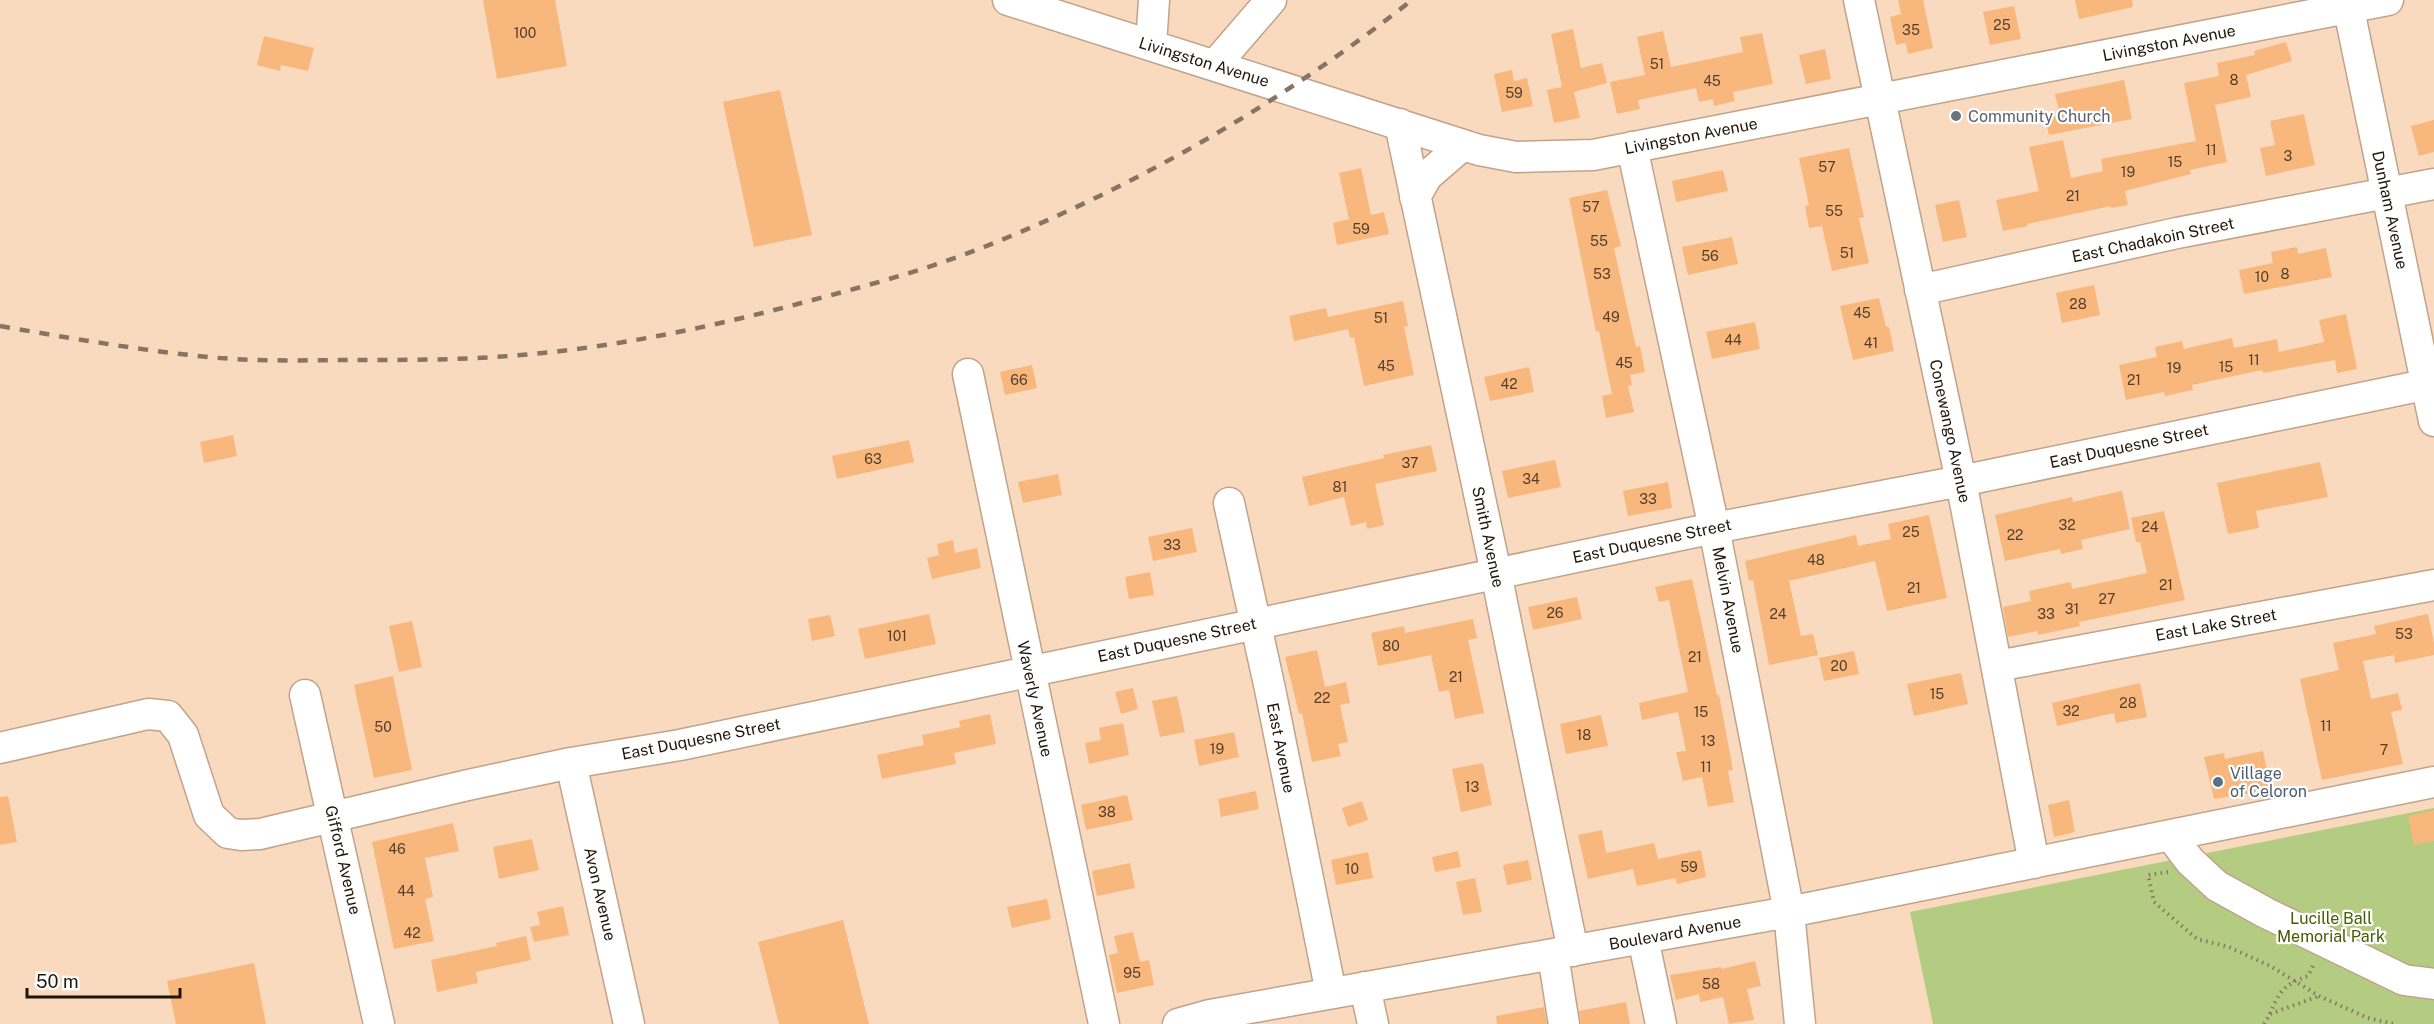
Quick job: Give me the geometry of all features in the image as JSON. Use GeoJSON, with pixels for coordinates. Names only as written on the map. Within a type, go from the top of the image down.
{"type":"FeatureCollection","features":[{"type":"Feature","properties":{"kind":"street","name":"Livingston Avenue"},"geometry":{"type":"LineString","coordinates":[[1008,0],[1463,145],[1516,157],[1593,155],[1880,100],[2348,4],[2388,0]]}},
{"type":"Feature","properties":{"kind":"street"},"geometry":{"type":"LineString","coordinates":[[1151,45],[1154,0]]}},
{"type":"Feature","properties":{"kind":"street"},"geometry":{"type":"LineString","coordinates":[[1215,65],[1271,0]]}},
{"type":"Feature","properties":{"kind":"street","name":"Conewango Avenue"},"geometry":{"type":"LineString","coordinates":[[1858,0],[1961,481],[2034,863]]}},
{"type":"Feature","properties":{"kind":"street","name":"Dunham Avenue"},"geometry":{"type":"LineString","coordinates":[[2348,4],[2386,193],[2430,384],[2434,421]]}},
{"type":"Feature","properties":{"kind":"street","name":"Smith Avenue"},"geometry":{"type":"LineString","coordinates":[[1400,124],[1496,573],[1563,953],[1564,1024]]}},
{"type":"Feature","properties":{"kind":"street"},"geometry":{"type":"LineString","coordinates":[[1415,197],[1427,176],[1463,145]]}},
{"type":"Feature","properties":{"kind":"street","name":"Melvin Avenue"},"geometry":{"type":"LineString","coordinates":[[1632,147],[1714,528],[1789,912],[1800,1024]]}},
{"type":"Feature","properties":{"kind":"street","name":"East Chadakoin Street"},"geometry":{"type":"LineString","coordinates":[[1920,290],[2177,233],[2434,184]]}},
{"type":"Feature","properties":{"kind":"street","name":"Waverly Avenue"},"geometry":{"type":"LineString","coordinates":[[968,374],[1104,1024]]}},
{"type":"Feature","properties":{"kind":"street","name":"East Duquesne Street"},"geometry":{"type":"LineString","coordinates":[[0,748],[148,714],[168,716],[183,735],[209,814],[228,833],[260,834],[571,763],[680,745],[1714,528],[1961,481],[2430,384]]}},
{"type":"Feature","properties":{"kind":"street","name":"East Avenue"},"geometry":{"type":"LineString","coordinates":[[1228,503],[1270,689],[1331,993]]}},
{"type":"Feature","properties":{"kind":"street","name":"East Lake Street"},"geometry":{"type":"LineString","coordinates":[[1997,666],[2434,585]]}},
{"type":"Feature","properties":{"kind":"street","name":"Gifford Avenue"},"geometry":{"type":"LineString","coordinates":[[304,695],[334,818],[379,1024]]}},
{"type":"Feature","properties":{"kind":"street","name":"Avon Avenue"},"geometry":{"type":"LineString","coordinates":[[571,763],[629,1024]]}},
{"type":"Feature","properties":{"kind":"street","name":"Boulevard Avenue"},"geometry":{"type":"LineString","coordinates":[[1178,1024],[1210,1015],[1789,912],[2434,782]]}},
{"type":"Feature","properties":{"kind":"street"},"geometry":{"type":"LineString","coordinates":[[2171,836],[2197,868],[2217,886],[2404,980],[2434,984]]}},
{"type":"Feature","properties":{"kind":"street"},"geometry":{"type":"LineString","coordinates":[[1643,938],[1661,1024]]}},
{"type":"Feature","properties":{"kind":"street"},"geometry":{"type":"LineString","coordinates":[[1365,987],[1373,1024]]}},
{"type":"Feature","properties":{"kind":"path"},"geometry":{"type":"LineString","coordinates":[[2197,868],[2148,875],[2154,902],[2197,939],[2229,947],[2272,967],[2319,996],[2368,1018],[2394,1024]]}},
{"type":"Feature","properties":{"kind":"path"},"geometry":{"type":"LineString","coordinates":[[2264,1024],[2278,993],[2294,981],[2308,976],[2325,942]]}},
{"type":"Feature","properties":{"kind":"path"},"geometry":{"type":"LineString","coordinates":[[2270,1014],[2319,996]]}},
{"type":"Feature","properties":{"kind":"green space","name":"Lucille Ball Memorial Park"},"geometry":{"type":"Polygon","coordinates":[[[2434,808],[2434,1024],[1933,1024],[1910,912],[2434,808]]]}},
{"type":"Feature","properties":{"kind":"building"},"geometry":{"type":"Polygon","coordinates":[[[483,0],[555,0],[567,66],[497,79],[483,0]]]}},
{"type":"Feature","properties":{"kind":"building"},"geometry":{"type":"Polygon","coordinates":[[[1898,0],[1923,0],[1933,48],[1908,54],[1906,43],[1896,45],[1890,17],[1901,14],[1898,0]]]}},
{"type":"Feature","properties":{"kind":"building"},"geometry":{"type":"Polygon","coordinates":[[[2075,0],[2132,0],[2133,7],[2079,19],[2075,0]]]}},
{"type":"Feature","properties":{"kind":"building"},"geometry":{"type":"Polygon","coordinates":[[[2014,6],[2021,39],[1990,45],[1983,12],[2014,6]]]}},
{"type":"Feature","properties":{"kind":"building"},"geometry":{"type":"Polygon","coordinates":[[[1573,29],[1581,68],[1602,63],[1607,83],[1574,92],[1580,118],[1554,123],[1547,90],[1562,87],[1551,34],[1573,29]]]}},
{"type":"Feature","properties":{"kind":"building"},"geometry":{"type":"Polygon","coordinates":[[[1663,31],[1671,67],[1743,52],[1740,37],[1762,33],[1773,84],[1733,92],[1735,101],[1714,106],[1713,99],[1699,102],[1696,88],[1638,100],[1640,109],[1617,114],[1610,82],[1645,75],[1637,37],[1663,31]]]}},
{"type":"Feature","properties":{"kind":"building"},"geometry":{"type":"Polygon","coordinates":[[[264,36],[314,48],[308,71],[281,65],[280,71],[257,65],[264,36]]]}},
{"type":"Feature","properties":{"kind":"building"},"geometry":{"type":"Polygon","coordinates":[[[2286,42],[2292,61],[2246,75],[2251,97],[2215,105],[2227,162],[2190,170],[2191,174],[2125,191],[2128,205],[2111,208],[2111,206],[2003,231],[1996,200],[2039,191],[2029,147],[2063,140],[2071,178],[2103,171],[2101,159],[2196,141],[2184,83],[2219,76],[2217,63],[2255,55],[2254,51],[2286,42]]]}},
{"type":"Feature","properties":{"kind":"building"},"geometry":{"type":"Polygon","coordinates":[[[1825,49],[1831,79],[1806,84],[1799,55],[1825,49]]]}},
{"type":"Feature","properties":{"kind":"building"},"geometry":{"type":"Polygon","coordinates":[[[1512,70],[1514,81],[1527,78],[1533,106],[1502,112],[1494,74],[1512,70]]]}},
{"type":"Feature","properties":{"kind":"building"},"geometry":{"type":"Polygon","coordinates":[[[2124,80],[2132,119],[2049,135],[2045,119],[2060,115],[2055,94],[2124,80]]]}},
{"type":"Feature","properties":{"kind":"building"},"geometry":{"type":"Polygon","coordinates":[[[780,90],[812,235],[754,247],[723,102],[780,90]]]}},
{"type":"Feature","properties":{"kind":"building"},"geometry":{"type":"Polygon","coordinates":[[[2304,114],[2315,165],[2266,176],[2260,148],[2275,145],[2270,121],[2304,114]]]}},
{"type":"Feature","properties":{"kind":"building"},"geometry":{"type":"Polygon","coordinates":[[[2434,120],[2434,152],[2419,156],[2411,126],[2434,120]]]}},
{"type":"Feature","properties":{"kind":"building"},"geometry":{"type":"Polygon","coordinates":[[[1849,148],[1864,217],[1859,218],[1869,263],[1832,271],[1822,226],[1809,228],[1805,206],[1809,205],[1799,158],[1849,148]]]}},
{"type":"Feature","properties":{"kind":"building"},"geometry":{"type":"Polygon","coordinates":[[[1361,168],[1371,215],[1384,212],[1389,234],[1337,245],[1333,223],[1349,219],[1339,173],[1361,168]]]}},
{"type":"Feature","properties":{"kind":"building"},"geometry":{"type":"Polygon","coordinates":[[[1723,170],[1728,191],[1676,202],[1672,181],[1723,170]]]}},
{"type":"Feature","properties":{"kind":"building"},"geometry":{"type":"Polygon","coordinates":[[[1607,190],[1621,246],[1614,248],[1636,347],[1640,346],[1645,372],[1630,375],[1632,385],[1628,386],[1634,412],[1606,418],[1602,396],[1612,394],[1599,331],[1596,332],[1569,198],[1607,190]]]}},
{"type":"Feature","properties":{"kind":"building"},"geometry":{"type":"Polygon","coordinates":[[[1959,200],[1967,237],[1943,242],[1935,205],[1959,200]]]}},
{"type":"Feature","properties":{"kind":"building"},"geometry":{"type":"Polygon","coordinates":[[[1732,237],[1738,264],[1688,275],[1682,247],[1732,237]]]}},
{"type":"Feature","properties":{"kind":"building"},"geometry":{"type":"Polygon","coordinates":[[[2297,247],[2298,254],[2326,248],[2332,277],[2244,294],[2239,270],[2273,263],[2271,252],[2297,247]]]}},
{"type":"Feature","properties":{"kind":"building"},"geometry":{"type":"Polygon","coordinates":[[[2094,285],[2100,315],[2062,323],[2056,293],[2094,285]]]}},
{"type":"Feature","properties":{"kind":"building"},"geometry":{"type":"Polygon","coordinates":[[[1879,298],[1894,351],[1853,360],[1840,306],[1879,298]]]}},
{"type":"Feature","properties":{"kind":"building"},"geometry":{"type":"Polygon","coordinates":[[[1403,301],[1408,326],[1404,327],[1414,375],[1364,386],[1354,337],[1350,338],[1348,329],[1294,341],[1289,316],[1326,308],[1328,317],[1403,301]]]}},
{"type":"Feature","properties":{"kind":"building"},"geometry":{"type":"Polygon","coordinates":[[[2346,314],[2357,369],[2337,373],[2335,360],[2263,373],[2262,370],[2192,385],[2193,390],[2165,396],[2164,392],[2126,400],[2119,365],[2157,357],[2155,347],[2182,341],[2184,349],[2232,338],[2234,348],[2277,339],[2279,352],[2324,342],[2319,320],[2346,314]]]}},
{"type":"Feature","properties":{"kind":"building"},"geometry":{"type":"Polygon","coordinates":[[[1755,322],[1760,349],[1712,359],[1706,332],[1755,322]]]}},
{"type":"Feature","properties":{"kind":"building"},"geometry":{"type":"Polygon","coordinates":[[[1032,365],[1037,388],[1005,395],[1000,372],[1032,365]]]}},
{"type":"Feature","properties":{"kind":"building"},"geometry":{"type":"Polygon","coordinates":[[[1529,367],[1534,392],[1490,401],[1484,377],[1529,367]]]}},
{"type":"Feature","properties":{"kind":"building"},"geometry":{"type":"Polygon","coordinates":[[[233,435],[237,456],[204,463],[200,442],[233,435]]]}},
{"type":"Feature","properties":{"kind":"building"},"geometry":{"type":"Polygon","coordinates":[[[909,440],[914,462],[837,479],[832,456],[909,440]]]}},
{"type":"Feature","properties":{"kind":"building"},"geometry":{"type":"Polygon","coordinates":[[[1431,445],[1437,471],[1375,484],[1384,525],[1367,529],[1366,522],[1351,526],[1344,497],[1309,506],[1302,477],[1384,458],[1383,455],[1431,445]]]}},
{"type":"Feature","properties":{"kind":"building"},"geometry":{"type":"Polygon","coordinates":[[[1555,460],[1561,487],[1508,498],[1502,471],[1555,460]]]}},
{"type":"Feature","properties":{"kind":"building"},"geometry":{"type":"Polygon","coordinates":[[[2320,462],[2328,497],[2256,511],[2259,528],[2228,534],[2217,483],[2320,462]]]}},
{"type":"Feature","properties":{"kind":"building"},"geometry":{"type":"Polygon","coordinates":[[[1058,474],[1062,495],[1023,503],[1018,482],[1058,474]]]}},
{"type":"Feature","properties":{"kind":"building"},"geometry":{"type":"Polygon","coordinates":[[[1668,482],[1672,508],[1628,516],[1623,491],[1668,482]]]}},
{"type":"Feature","properties":{"kind":"building"},"geometry":{"type":"Polygon","coordinates":[[[2122,491],[2130,529],[2081,540],[2083,549],[2061,554],[2060,549],[2005,561],[1995,515],[2072,497],[2073,502],[2122,491]]]}},
{"type":"Feature","properties":{"kind":"building"},"geometry":{"type":"Polygon","coordinates":[[[2164,511],[2185,600],[2079,622],[2080,626],[2038,635],[2038,631],[2008,637],[2003,607],[2031,601],[2029,591],[2071,582],[2072,589],[2147,573],[2140,542],[2136,542],[2131,518],[2164,511]]]}},
{"type":"Feature","properties":{"kind":"building"},"geometry":{"type":"Polygon","coordinates":[[[1929,515],[1947,598],[1887,611],[1875,561],[1789,581],[1801,636],[1813,634],[1818,655],[1769,665],[1753,580],[1749,581],[1745,561],[1856,535],[1858,546],[1891,539],[1888,524],[1929,515]]]}},
{"type":"Feature","properties":{"kind":"building"},"geometry":{"type":"Polygon","coordinates":[[[1192,528],[1197,552],[1153,561],[1148,537],[1192,528]]]}},
{"type":"Feature","properties":{"kind":"building"},"geometry":{"type":"Polygon","coordinates":[[[953,540],[955,553],[977,548],[981,568],[932,579],[927,558],[939,555],[937,544],[953,540]]]}},
{"type":"Feature","properties":{"kind":"building"},"geometry":{"type":"Polygon","coordinates":[[[1150,572],[1154,595],[1129,599],[1125,577],[1150,572]]]}},
{"type":"Feature","properties":{"kind":"building"},"geometry":{"type":"Polygon","coordinates":[[[1692,579],[1717,695],[1719,695],[1733,770],[1728,771],[1734,802],[1708,807],[1702,777],[1683,781],[1676,752],[1686,751],[1678,712],[1642,720],[1639,703],[1688,692],[1669,600],[1659,602],[1655,587],[1692,579]]]}},
{"type":"Feature","properties":{"kind":"building"},"geometry":{"type":"Polygon","coordinates":[[[1577,597],[1582,619],[1533,630],[1528,607],[1577,597]]]}},
{"type":"Feature","properties":{"kind":"building"},"geometry":{"type":"Polygon","coordinates":[[[929,614],[936,644],[865,659],[858,629],[929,614]]]}},
{"type":"Feature","properties":{"kind":"building"},"geometry":{"type":"Polygon","coordinates":[[[2428,614],[2434,655],[2395,663],[2394,655],[2363,661],[2371,699],[2398,693],[2402,710],[2391,712],[2403,764],[2322,780],[2300,679],[2339,670],[2333,643],[2376,634],[2374,626],[2428,614]]]}},
{"type":"Feature","properties":{"kind":"building"},"geometry":{"type":"Polygon","coordinates":[[[830,615],[835,636],[812,641],[808,619],[830,615]]]}},
{"type":"Feature","properties":{"kind":"building"},"geometry":{"type":"Polygon","coordinates":[[[1473,619],[1477,638],[1468,640],[1484,713],[1455,719],[1449,690],[1439,692],[1431,655],[1378,666],[1371,633],[1404,626],[1405,633],[1473,619]]]}},
{"type":"Feature","properties":{"kind":"building"},"geometry":{"type":"Polygon","coordinates":[[[412,621],[422,667],[399,672],[389,626],[412,621]]]}},
{"type":"Feature","properties":{"kind":"building"},"geometry":{"type":"Polygon","coordinates":[[[1317,650],[1325,687],[1346,682],[1350,703],[1340,705],[1348,742],[1338,744],[1341,756],[1312,762],[1302,713],[1299,714],[1285,657],[1317,650]]]}},
{"type":"Feature","properties":{"kind":"building"},"geometry":{"type":"Polygon","coordinates":[[[1854,651],[1859,674],[1824,681],[1819,658],[1854,651]]]}},
{"type":"Feature","properties":{"kind":"building"},"geometry":{"type":"Polygon","coordinates":[[[1961,673],[1968,704],[1914,716],[1907,684],[1961,673]]]}},
{"type":"Feature","properties":{"kind":"building"},"geometry":{"type":"Polygon","coordinates":[[[393,676],[412,770],[374,778],[354,685],[393,676]]]}},
{"type":"Feature","properties":{"kind":"building"},"geometry":{"type":"Polygon","coordinates":[[[2140,683],[2147,717],[2116,723],[2114,713],[2057,726],[2052,703],[2140,683]]]}},
{"type":"Feature","properties":{"kind":"building"},"geometry":{"type":"Polygon","coordinates":[[[1133,688],[1138,709],[1121,714],[1115,692],[1133,688]]]}},
{"type":"Feature","properties":{"kind":"building"},"geometry":{"type":"Polygon","coordinates":[[[1177,696],[1185,732],[1160,737],[1152,701],[1177,696]]]}},
{"type":"Feature","properties":{"kind":"building"},"geometry":{"type":"Polygon","coordinates":[[[990,714],[996,744],[954,753],[956,764],[882,779],[877,755],[924,745],[922,735],[961,727],[959,721],[990,714]]]}},
{"type":"Feature","properties":{"kind":"building"},"geometry":{"type":"Polygon","coordinates":[[[1601,715],[1608,746],[1566,754],[1560,724],[1601,715]]]}},
{"type":"Feature","properties":{"kind":"building"},"geometry":{"type":"Polygon","coordinates":[[[1123,723],[1129,755],[1089,764],[1085,743],[1101,740],[1099,728],[1123,723]]]}},
{"type":"Feature","properties":{"kind":"building"},"geometry":{"type":"Polygon","coordinates":[[[1234,732],[1239,757],[1199,766],[1194,740],[1234,732]]]}},
{"type":"Feature","properties":{"kind":"building"},"geometry":{"type":"Polygon","coordinates":[[[2263,751],[2271,790],[2214,799],[2204,757],[2224,753],[2225,759],[2263,751]]]}},
{"type":"Feature","properties":{"kind":"building"},"geometry":{"type":"Polygon","coordinates":[[[1483,763],[1492,805],[1461,812],[1452,769],[1483,763]]]}},
{"type":"Feature","properties":{"kind":"building"},"geometry":{"type":"Polygon","coordinates":[[[1256,791],[1259,809],[1221,817],[1218,799],[1256,791]]]}},
{"type":"Feature","properties":{"kind":"building"},"geometry":{"type":"Polygon","coordinates":[[[1127,795],[1133,820],[1086,830],[1081,805],[1127,795]]]}},
{"type":"Feature","properties":{"kind":"building"},"geometry":{"type":"Polygon","coordinates":[[[8,796],[17,842],[0,845],[0,797],[8,796]]]}},
{"type":"Feature","properties":{"kind":"building"},"geometry":{"type":"Polygon","coordinates":[[[2069,800],[2075,832],[2054,837],[2048,805],[2069,800]]]}},
{"type":"Feature","properties":{"kind":"building"},"geometry":{"type":"Polygon","coordinates":[[[1362,801],[1368,820],[1348,827],[1342,808],[1362,801]]]}},
{"type":"Feature","properties":{"kind":"building"},"geometry":{"type":"Polygon","coordinates":[[[2434,810],[2434,841],[2414,845],[2408,816],[2434,810]]]}},
{"type":"Feature","properties":{"kind":"building"},"geometry":{"type":"Polygon","coordinates":[[[453,823],[459,851],[425,858],[433,897],[425,899],[434,941],[394,949],[372,842],[453,823]]]}},
{"type":"Feature","properties":{"kind":"building"},"geometry":{"type":"Polygon","coordinates":[[[1602,830],[1606,853],[1654,843],[1658,859],[1701,850],[1706,877],[1677,884],[1675,878],[1637,886],[1633,869],[1588,879],[1578,835],[1602,830]]]}},
{"type":"Feature","properties":{"kind":"building"},"geometry":{"type":"Polygon","coordinates":[[[532,839],[539,870],[499,879],[493,847],[532,839]]]}},
{"type":"Feature","properties":{"kind":"building"},"geometry":{"type":"Polygon","coordinates":[[[1458,851],[1461,867],[1435,872],[1432,857],[1458,851]]]}},
{"type":"Feature","properties":{"kind":"building"},"geometry":{"type":"Polygon","coordinates":[[[1368,852],[1373,878],[1336,885],[1331,860],[1368,852]]]}},
{"type":"Feature","properties":{"kind":"building"},"geometry":{"type":"Polygon","coordinates":[[[1528,860],[1532,880],[1507,885],[1503,865],[1528,860]]]}},
{"type":"Feature","properties":{"kind":"building"},"geometry":{"type":"Polygon","coordinates":[[[1130,863],[1135,888],[1097,896],[1092,871],[1130,863]]]}},
{"type":"Feature","properties":{"kind":"building"},"geometry":{"type":"Polygon","coordinates":[[[1475,878],[1482,912],[1463,915],[1456,882],[1475,878]]]}},
{"type":"Feature","properties":{"kind":"building"},"geometry":{"type":"Polygon","coordinates":[[[1047,899],[1051,919],[1012,928],[1007,907],[1047,899]]]}},
{"type":"Feature","properties":{"kind":"building"},"geometry":{"type":"Polygon","coordinates":[[[563,906],[569,935],[534,942],[530,927],[540,925],[537,912],[563,906]]]}},
{"type":"Feature","properties":{"kind":"building"},"geometry":{"type":"Polygon","coordinates":[[[843,920],[869,1024],[779,1024],[758,942],[843,920]]]}},
{"type":"Feature","properties":{"kind":"building"},"geometry":{"type":"Polygon","coordinates":[[[1133,932],[1140,962],[1149,960],[1154,985],[1117,993],[1109,955],[1118,953],[1114,936],[1133,932]]]}},
{"type":"Feature","properties":{"kind":"building"},"geometry":{"type":"Polygon","coordinates":[[[526,936],[531,960],[476,972],[478,983],[437,992],[431,960],[497,946],[496,943],[526,936]]]}},
{"type":"Feature","properties":{"kind":"building"},"geometry":{"type":"Polygon","coordinates":[[[1755,961],[1761,986],[1747,989],[1754,1020],[1729,1024],[1723,997],[1700,1002],[1699,994],[1676,1000],[1670,975],[1721,967],[1722,969],[1755,961]]]}},
{"type":"Feature","properties":{"kind":"building"},"geometry":{"type":"Polygon","coordinates":[[[254,963],[266,1024],[176,1024],[167,981],[254,963]]]}},
{"type":"Feature","properties":{"kind":"building"},"geometry":{"type":"Polygon","coordinates":[[[1626,1002],[1630,1024],[1581,1024],[1579,1011],[1626,1002]]]}},
{"type":"Feature","properties":{"kind":"building"},"geometry":{"type":"Polygon","coordinates":[[[1544,1007],[1547,1024],[1497,1024],[1496,1016],[1544,1007]]]}},
{"type":"Feature","properties":{"kind":"railway"},"geometry":{"type":"LineString","coordinates":[[0,326],[182,354],[246,360],[434,360],[580,349],[720,323],[887,280],[936,264],[984,247],[1097,197],[1153,169],[1260,107],[1312,73],[1412,0]]}},
{"type":"Feature","properties":{"kind":"place","name":"Community Church"},"geometry":{"type":"Point","coordinates":[1956,116]}},
{"type":"Feature","properties":{"kind":"place","name":"Village of Celoron"},"geometry":{"type":"Point","coordinates":[2218,782]}}]}
